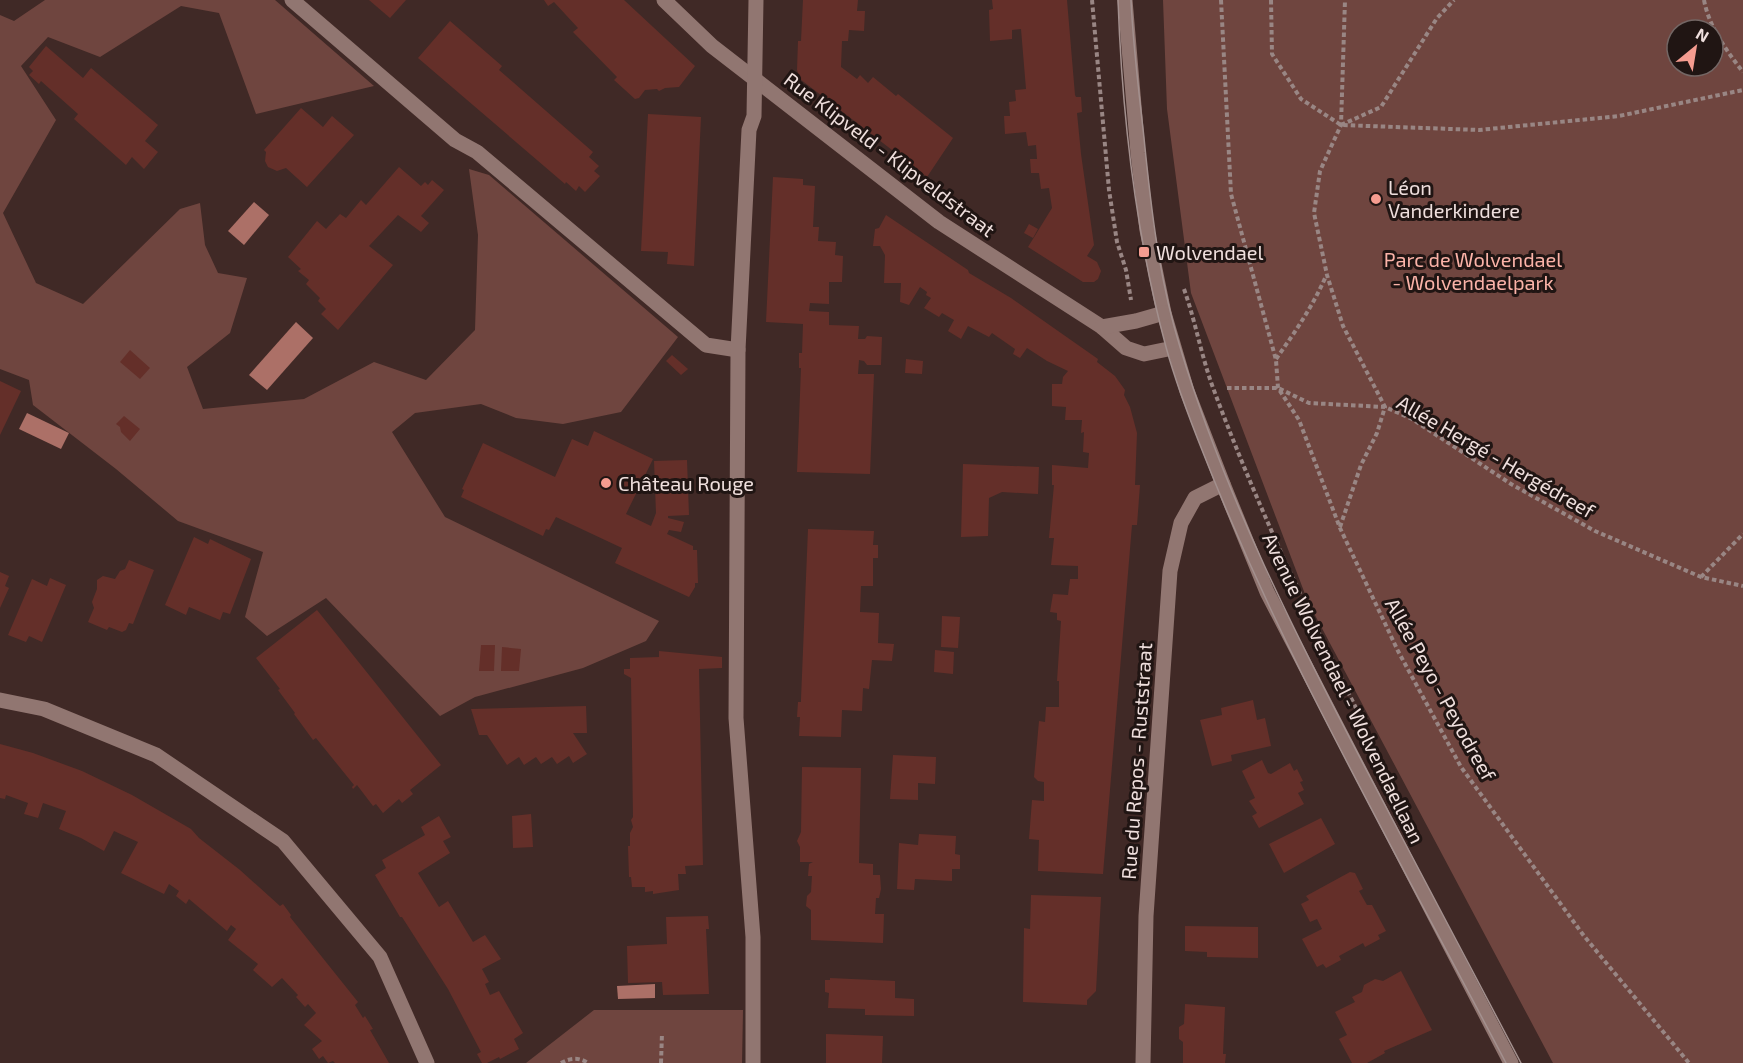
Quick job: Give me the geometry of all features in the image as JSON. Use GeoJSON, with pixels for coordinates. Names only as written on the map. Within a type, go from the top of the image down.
{"type":"FeatureCollection","features":[{"type":"Feature","properties":{"kind":"street"},"geometry":{"type":"LineString","coordinates":[[292,0],[454,140],[477,152],[706,345],[738,350]]}},
{"type":"Feature","properties":{"kind":"street","name":"Rue Klipveld - Klipveldstraat"},"geometry":{"type":"LineString","coordinates":[[664,0],[712,46],[939,222],[1102,327],[1126,348],[1144,354],[1173,348]]}},
{"type":"Feature","properties":{"kind":"street"},"geometry":{"type":"LineString","coordinates":[[753,1063],[753,937],[736,718],[738,350],[749,130],[754,116],[756,0]]}},
{"type":"Feature","properties":{"kind":"street","name":"Avenue Wolvendael - Wolvendaellaan"},"geometry":{"type":"LineString","coordinates":[[1125,0],[1146,219],[1164,313],[1187,391],[1268,592],[1511,1063]]}},
{"type":"Feature","properties":{"kind":"street"},"geometry":{"type":"LineString","coordinates":[[1102,327],[1164,313]]}},
{"type":"Feature","properties":{"kind":"street","name":"Rue du Repos - Ruststraat"},"geometry":{"type":"LineString","coordinates":[[1143,1063],[1146,916],[1170,571],[1181,523],[1195,498],[1223,484]]}},
{"type":"Feature","properties":{"kind":"street"},"geometry":{"type":"LineString","coordinates":[[0,700],[44,709],[156,755],[283,841],[380,957],[427,1063]]}},
{"type":"Feature","properties":{"kind":"path"},"geometry":{"type":"LineString","coordinates":[[1092,0],[1109,190],[1117,242],[1126,270],[1132,304]]}},
{"type":"Feature","properties":{"kind":"path"},"geometry":{"type":"LineString","coordinates":[[1221,0],[1231,194],[1276,360],[1278,388]]}},
{"type":"Feature","properties":{"kind":"path"},"geometry":{"type":"LineString","coordinates":[[1271,0],[1272,54],[1301,99],[1341,125],[1479,130],[1619,116],[1743,90]]}},
{"type":"Feature","properties":{"kind":"path"},"geometry":{"type":"LineString","coordinates":[[1340,528],[1360,465],[1377,433],[1385,407],[1343,326],[1327,275],[1314,213],[1320,171],[1341,125],[1345,0]]}},
{"type":"Feature","properties":{"kind":"path"},"geometry":{"type":"LineString","coordinates":[[1341,125],[1381,107],[1437,18],[1454,0]]}},
{"type":"Feature","properties":{"kind":"path"},"geometry":{"type":"LineString","coordinates":[[1704,0],[1707,16],[1726,50],[1743,72]]}},
{"type":"Feature","properties":{"kind":"path"},"geometry":{"type":"LineString","coordinates":[[1276,360],[1302,324],[1327,275]]}},
{"type":"Feature","properties":{"kind":"path"},"geometry":{"type":"LineString","coordinates":[[1183,286],[1211,383],[1250,483],[1307,613],[1356,708]]}},
{"type":"Feature","properties":{"kind":"path","name":"Allée Hergé - Hergédreef"},"geometry":{"type":"LineString","coordinates":[[1227,388],[1278,388],[1309,403],[1385,407],[1412,419],[1511,484],[1595,531],[1701,577],[1743,586]]}},
{"type":"Feature","properties":{"kind":"path","name":"Allée Peyo - Peyodreef"},"geometry":{"type":"LineString","coordinates":[[1278,388],[1299,420],[1340,528],[1398,651],[1461,767],[1584,936],[1689,1063]]}},
{"type":"Feature","properties":{"kind":"path"},"geometry":{"type":"LineString","coordinates":[[1701,577],[1743,534]]}},
{"type":"Feature","properties":{"kind":"path"},"geometry":{"type":"LineString","coordinates":[[661,1063],[662,1032]]}},
{"type":"Feature","properties":{"kind":"path"},"geometry":{"type":"LineString","coordinates":[[561,1063],[577,1058],[588,1063]]}},
{"type":"Feature","properties":{"kind":"green space"},"geometry":{"type":"Polygon","coordinates":[[[45,0],[275,0],[374,86],[256,114],[219,13],[181,6],[100,57],[48,37],[21,66],[56,120],[3,213],[36,283],[83,304],[180,209],[200,203],[205,245],[218,273],[247,278],[230,333],[187,367],[203,409],[304,399],[374,362],[426,380],[475,330],[478,235],[469,169],[489,175],[678,337],[621,412],[563,424],[516,418],[481,404],[415,413],[392,432],[445,517],[659,621],[646,641],[583,668],[475,697],[440,716],[326,598],[267,636],[245,617],[263,552],[178,521],[116,469],[33,405],[29,380],[0,369],[0,15],[14,21],[45,0]]]}},
{"type":"Feature","properties":{"kind":"green space","name":"Parc de Wolvendael - Wolvendaelpark"},"geometry":{"type":"Polygon","coordinates":[[[1163,0],[1743,0],[1743,1063],[1553,1063],[1308,602],[1191,293],[1167,109],[1163,0]]]}},
{"type":"Feature","properties":{"kind":"green space"},"geometry":{"type":"Polygon","coordinates":[[[594,1010],[743,1010],[742,1063],[526,1063],[594,1010]]]}},
{"type":"Feature","properties":{"kind":"shaded area"},"geometry":{"type":"Polygon","coordinates":[[[254,202],[269,215],[244,245],[228,231],[254,202]]]}},
{"type":"Feature","properties":{"kind":"shaded area"},"geometry":{"type":"Polygon","coordinates":[[[296,322],[313,338],[267,390],[249,375],[296,322]]]}},
{"type":"Feature","properties":{"kind":"shaded area"},"geometry":{"type":"Polygon","coordinates":[[[27,413],[69,433],[61,449],[19,429],[27,413]]]}},
{"type":"Feature","properties":{"kind":"shaded area"},"geometry":{"type":"Polygon","coordinates":[[[655,984],[655,998],[618,999],[617,986],[655,984]]]}},
{"type":"Feature","properties":{"kind":"building"},"geometry":{"type":"Polygon","coordinates":[[[369,0],[406,0],[390,18],[369,0]]]}},
{"type":"Feature","properties":{"kind":"building"},"geometry":{"type":"Polygon","coordinates":[[[544,0],[624,0],[695,66],[679,87],[659,91],[657,89],[645,90],[639,98],[635,99],[614,80],[617,77],[573,32],[578,28],[554,2],[548,6],[544,0]]]}},
{"type":"Feature","properties":{"kind":"building"},"geometry":{"type":"Polygon","coordinates":[[[803,0],[858,0],[857,11],[865,11],[864,31],[849,30],[848,41],[842,41],[841,67],[857,79],[860,75],[868,83],[873,77],[953,138],[927,177],[800,79],[797,70],[798,41],[801,41],[803,0]]]}},
{"type":"Feature","properties":{"kind":"building"},"geometry":{"type":"Polygon","coordinates":[[[992,0],[1067,0],[1075,95],[1081,97],[1082,112],[1077,113],[1094,245],[1087,256],[1097,262],[1101,271],[1094,282],[1083,282],[1028,247],[1052,208],[1049,188],[1041,189],[1039,173],[1031,173],[1030,159],[1037,159],[1036,145],[1028,146],[1026,132],[1005,134],[1004,116],[1010,116],[1009,102],[1016,101],[1015,90],[1026,89],[1021,29],[1012,30],[1012,39],[990,41],[989,10],[993,9],[992,0]]]}},
{"type":"Feature","properties":{"kind":"building"},"geometry":{"type":"Polygon","coordinates":[[[450,21],[502,66],[499,70],[593,152],[589,157],[599,166],[594,171],[600,176],[585,192],[579,186],[576,191],[566,182],[565,184],[418,58],[450,21]]]}},
{"type":"Feature","properties":{"kind":"building"},"geometry":{"type":"Polygon","coordinates":[[[46,46],[83,78],[91,68],[158,125],[145,141],[158,152],[144,169],[132,157],[126,165],[74,119],[78,114],[41,81],[39,84],[29,75],[33,71],[29,67],[46,46]]]}},
{"type":"Feature","properties":{"kind":"building"},"geometry":{"type":"Polygon","coordinates":[[[301,108],[323,127],[332,116],[354,135],[307,187],[286,168],[277,171],[268,167],[264,150],[301,108]]]}},
{"type":"Feature","properties":{"kind":"building"},"geometry":{"type":"Polygon","coordinates":[[[648,114],[701,117],[694,266],[667,264],[668,252],[641,251],[648,114]]]}},
{"type":"Feature","properties":{"kind":"building"},"geometry":{"type":"Polygon","coordinates":[[[399,167],[421,186],[425,182],[428,185],[432,180],[444,190],[421,216],[429,223],[421,232],[398,215],[369,246],[393,265],[338,330],[321,314],[326,309],[318,301],[320,298],[306,284],[309,280],[298,271],[301,269],[288,257],[317,221],[326,229],[340,214],[346,218],[361,200],[366,205],[399,167]]]}},
{"type":"Feature","properties":{"kind":"building"},"geometry":{"type":"Polygon","coordinates":[[[773,177],[803,179],[803,185],[815,186],[813,227],[819,227],[818,241],[836,242],[835,255],[843,256],[842,282],[829,282],[829,304],[810,303],[809,311],[829,312],[829,325],[859,326],[858,339],[865,339],[867,336],[882,337],[881,365],[867,365],[864,361],[859,360],[858,374],[874,374],[870,474],[797,472],[801,368],[799,368],[799,353],[802,353],[803,324],[766,322],[773,177]]]}},
{"type":"Feature","properties":{"kind":"building"},"geometry":{"type":"Polygon","coordinates":[[[886,215],[1098,359],[1097,362],[1115,376],[1125,390],[1124,395],[1137,433],[1135,485],[1140,485],[1137,525],[1132,525],[1103,874],[1038,871],[1039,840],[1029,839],[1032,800],[1044,801],[1044,782],[1034,777],[1039,721],[1045,722],[1046,707],[1059,707],[1059,681],[1057,681],[1061,621],[1057,620],[1057,613],[1050,612],[1053,594],[1068,595],[1070,579],[1078,579],[1078,566],[1051,565],[1054,538],[1049,538],[1054,485],[1052,485],[1052,465],[1088,468],[1089,453],[1083,452],[1082,420],[1065,420],[1066,407],[1052,406],[1052,384],[1062,384],[1063,377],[1068,371],[1027,348],[1020,358],[1013,354],[1015,349],[992,333],[989,337],[968,326],[961,339],[948,331],[954,320],[942,313],[939,317],[924,308],[931,298],[920,287],[909,305],[900,302],[901,283],[884,283],[885,255],[880,246],[873,246],[875,229],[879,228],[886,215]]]}},
{"type":"Feature","properties":{"kind":"building"},"geometry":{"type":"Polygon","coordinates":[[[1029,224],[1038,229],[1033,238],[1024,233],[1029,224]]]}},
{"type":"Feature","properties":{"kind":"building"},"geometry":{"type":"Polygon","coordinates":[[[130,350],[150,368],[140,379],[120,362],[130,350]]]}},
{"type":"Feature","properties":{"kind":"building"},"geometry":{"type":"Polygon","coordinates":[[[672,355],[688,369],[681,375],[666,361],[672,355]]]}},
{"type":"Feature","properties":{"kind":"building"},"geometry":{"type":"Polygon","coordinates":[[[906,359],[923,361],[922,374],[905,373],[906,359]]]}},
{"type":"Feature","properties":{"kind":"building"},"geometry":{"type":"Polygon","coordinates":[[[0,381],[21,391],[0,435],[0,381]]]}},
{"type":"Feature","properties":{"kind":"building"},"geometry":{"type":"Polygon","coordinates":[[[124,416],[140,429],[130,441],[116,424],[124,416]]]}},
{"type":"Feature","properties":{"kind":"building"},"geometry":{"type":"Polygon","coordinates":[[[594,431],[653,459],[626,514],[651,526],[656,513],[654,461],[687,460],[689,515],[668,516],[668,518],[684,522],[681,532],[669,530],[667,534],[693,546],[693,550],[697,550],[698,583],[695,583],[689,597],[615,563],[622,548],[556,517],[543,536],[461,497],[464,490],[462,489],[483,443],[555,477],[572,439],[588,446],[594,431]]]}},
{"type":"Feature","properties":{"kind":"building"},"geometry":{"type":"Polygon","coordinates":[[[963,464],[1039,467],[1038,494],[1002,492],[989,498],[988,536],[961,537],[963,464]]]}},
{"type":"Feature","properties":{"kind":"building"},"geometry":{"type":"Polygon","coordinates":[[[808,529],[874,531],[873,545],[878,545],[878,558],[873,558],[873,586],[861,586],[860,612],[879,613],[878,643],[894,644],[892,661],[872,660],[869,689],[863,688],[862,711],[842,710],[841,737],[799,736],[800,717],[797,717],[798,702],[801,702],[808,529]]]}},
{"type":"Feature","properties":{"kind":"building"},"geometry":{"type":"Polygon","coordinates":[[[194,537],[208,544],[210,539],[251,559],[230,614],[223,612],[220,620],[189,607],[186,615],[165,605],[194,537]]]}},
{"type":"Feature","properties":{"kind":"building"},"geometry":{"type":"Polygon","coordinates":[[[129,560],[154,570],[133,624],[129,623],[126,630],[122,632],[109,627],[107,630],[88,622],[94,608],[92,602],[97,589],[97,580],[103,576],[115,579],[120,571],[125,569],[129,560]]]}},
{"type":"Feature","properties":{"kind":"building"},"geometry":{"type":"Polygon","coordinates":[[[0,572],[9,576],[5,586],[9,588],[0,608],[0,572]]]}},
{"type":"Feature","properties":{"kind":"building"},"geometry":{"type":"Polygon","coordinates":[[[50,578],[66,585],[42,642],[29,636],[26,642],[8,635],[32,579],[47,586],[50,578]]]}},
{"type":"Feature","properties":{"kind":"building"},"geometry":{"type":"Polygon","coordinates":[[[317,610],[441,765],[410,790],[413,794],[402,803],[399,799],[383,813],[376,804],[373,806],[357,785],[353,789],[354,785],[316,738],[313,740],[278,690],[280,689],[256,658],[317,610]]]}},
{"type":"Feature","properties":{"kind":"building"},"geometry":{"type":"Polygon","coordinates":[[[942,616],[960,617],[958,648],[941,647],[942,616]]]}},
{"type":"Feature","properties":{"kind":"building"},"geometry":{"type":"Polygon","coordinates":[[[481,645],[495,645],[494,671],[479,671],[481,645]]]}},
{"type":"Feature","properties":{"kind":"building"},"geometry":{"type":"Polygon","coordinates":[[[502,647],[521,649],[519,671],[501,671],[502,647]]]}},
{"type":"Feature","properties":{"kind":"building"},"geometry":{"type":"Polygon","coordinates":[[[935,650],[954,652],[953,674],[934,672],[935,650]]]}},
{"type":"Feature","properties":{"kind":"building"},"geometry":{"type":"Polygon","coordinates":[[[659,651],[722,657],[722,668],[699,669],[703,865],[685,866],[686,874],[678,874],[679,890],[653,894],[653,891],[645,892],[645,887],[632,887],[631,877],[629,877],[628,846],[630,846],[630,833],[633,827],[631,820],[633,817],[631,678],[624,674],[624,669],[630,669],[630,658],[659,657],[659,651]]]}},
{"type":"Feature","properties":{"kind":"building"},"geometry":{"type":"Polygon","coordinates":[[[1253,700],[1257,720],[1265,718],[1271,746],[1231,755],[1232,761],[1212,766],[1200,720],[1222,715],[1221,708],[1253,700]]]}},
{"type":"Feature","properties":{"kind":"building"},"geometry":{"type":"Polygon","coordinates":[[[586,706],[587,733],[573,733],[587,754],[573,763],[569,756],[557,764],[552,757],[541,764],[536,757],[524,765],[519,757],[507,765],[487,735],[479,735],[471,709],[586,706]]]}},
{"type":"Feature","properties":{"kind":"building"},"geometry":{"type":"Polygon","coordinates":[[[0,744],[82,771],[132,795],[191,829],[280,906],[283,904],[291,915],[290,917],[358,1002],[355,1005],[373,1029],[370,1030],[389,1063],[335,1063],[333,1061],[328,1063],[323,1056],[319,1059],[312,1049],[322,1041],[304,1025],[316,1013],[308,1004],[305,1007],[296,997],[298,995],[282,978],[272,987],[253,970],[258,964],[228,940],[236,929],[231,925],[227,931],[189,899],[186,904],[176,896],[179,891],[169,884],[164,894],[121,873],[138,842],[114,831],[104,851],[59,829],[66,811],[43,803],[38,818],[24,814],[28,803],[6,795],[5,799],[0,798],[0,744]]]}},
{"type":"Feature","properties":{"kind":"building"},"geometry":{"type":"Polygon","coordinates":[[[893,755],[936,757],[935,784],[918,783],[918,800],[890,799],[893,755]]]}},
{"type":"Feature","properties":{"kind":"building"},"geometry":{"type":"Polygon","coordinates":[[[1262,760],[1268,773],[1271,774],[1290,763],[1294,771],[1297,769],[1303,781],[1300,782],[1304,790],[1298,793],[1304,804],[1259,828],[1252,816],[1257,813],[1249,801],[1255,798],[1242,771],[1262,760]]]}},
{"type":"Feature","properties":{"kind":"building"},"geometry":{"type":"Polygon","coordinates":[[[802,767],[861,768],[859,863],[873,864],[873,875],[880,875],[881,889],[879,898],[876,898],[875,914],[884,914],[883,943],[811,940],[811,910],[806,906],[807,896],[811,892],[812,876],[808,876],[809,864],[813,862],[800,862],[800,847],[797,841],[801,832],[802,767]]]}},
{"type":"Feature","properties":{"kind":"building"},"geometry":{"type":"Polygon","coordinates":[[[531,814],[533,847],[513,848],[512,816],[531,814]]]}},
{"type":"Feature","properties":{"kind":"building"},"geometry":{"type":"Polygon","coordinates":[[[439,816],[451,837],[443,841],[450,853],[418,873],[439,907],[448,901],[473,942],[485,935],[501,959],[482,969],[489,982],[485,984],[490,995],[499,991],[523,1033],[514,1039],[519,1049],[487,1063],[482,1063],[477,1054],[481,1052],[448,989],[375,875],[386,868],[382,860],[425,835],[421,827],[439,816]]]}},
{"type":"Feature","properties":{"kind":"building"},"geometry":{"type":"Polygon","coordinates":[[[1321,818],[1335,844],[1284,873],[1269,844],[1321,818]]]}},
{"type":"Feature","properties":{"kind":"building"},"geometry":{"type":"Polygon","coordinates":[[[919,834],[956,836],[955,854],[960,855],[960,869],[952,869],[952,881],[915,879],[914,890],[897,889],[899,843],[918,845],[919,834]]]}},
{"type":"Feature","properties":{"kind":"building"},"geometry":{"type":"Polygon","coordinates":[[[1350,872],[1355,873],[1363,889],[1359,891],[1367,905],[1372,905],[1386,931],[1378,935],[1380,939],[1365,947],[1363,943],[1339,956],[1341,960],[1326,968],[1323,964],[1317,967],[1302,939],[1322,929],[1317,919],[1310,922],[1301,904],[1309,900],[1306,896],[1350,872]]]}},
{"type":"Feature","properties":{"kind":"building"},"geometry":{"type":"Polygon","coordinates":[[[1031,895],[1101,897],[1096,991],[1087,1000],[1087,1005],[1023,1002],[1024,928],[1030,929],[1031,895]]]}},
{"type":"Feature","properties":{"kind":"building"},"geometry":{"type":"Polygon","coordinates":[[[708,916],[709,929],[706,929],[709,994],[663,995],[662,982],[628,983],[627,946],[667,944],[666,917],[708,916]]]}},
{"type":"Feature","properties":{"kind":"building"},"geometry":{"type":"Polygon","coordinates":[[[1185,926],[1258,927],[1258,958],[1207,957],[1207,952],[1185,951],[1185,926]]]}},
{"type":"Feature","properties":{"kind":"building"},"geometry":{"type":"Polygon","coordinates":[[[1401,971],[1432,1030],[1384,1051],[1385,1053],[1367,1063],[1352,1063],[1339,1039],[1347,1035],[1335,1012],[1355,1002],[1352,997],[1362,992],[1364,985],[1375,979],[1383,981],[1401,971]]]}},
{"type":"Feature","properties":{"kind":"building"},"geometry":{"type":"Polygon","coordinates":[[[830,978],[895,981],[895,998],[914,999],[914,1016],[865,1015],[865,1009],[828,1008],[829,993],[825,992],[825,980],[830,980],[830,978]]]}},
{"type":"Feature","properties":{"kind":"building"},"geometry":{"type":"Polygon","coordinates":[[[1185,1004],[1225,1007],[1223,1054],[1226,1054],[1225,1063],[1183,1063],[1183,1042],[1179,1039],[1179,1027],[1184,1024],[1185,1004]]]}},
{"type":"Feature","properties":{"kind":"building"},"geometry":{"type":"Polygon","coordinates":[[[826,1034],[883,1036],[882,1063],[826,1063],[826,1034]]]}},
{"type":"Feature","properties":{"kind":"tram line"},"geometry":{"type":"LineString","coordinates":[[1118,0],[1127,131],[1146,262],[1170,361],[1184,402],[1239,539],[1290,649],[1378,822],[1506,1063]]}},
{"type":"Feature","properties":{"kind":"tram line"},"geometry":{"type":"LineString","coordinates":[[1131,0],[1136,69],[1150,191],[1166,296],[1180,347],[1218,457],[1289,617],[1341,721],[1521,1063]]}},
{"type":"Feature","properties":{"kind":"place","name":"Léon Vanderkindere"},"geometry":{"type":"Point","coordinates":[1376,199]}},
{"type":"Feature","properties":{"kind":"place","name":"Wolvendael"},"geometry":{"type":"Point","coordinates":[1144,252]}},
{"type":"Feature","properties":{"kind":"place","name":"Château Rouge"},"geometry":{"type":"Point","coordinates":[606,483]}}]}
